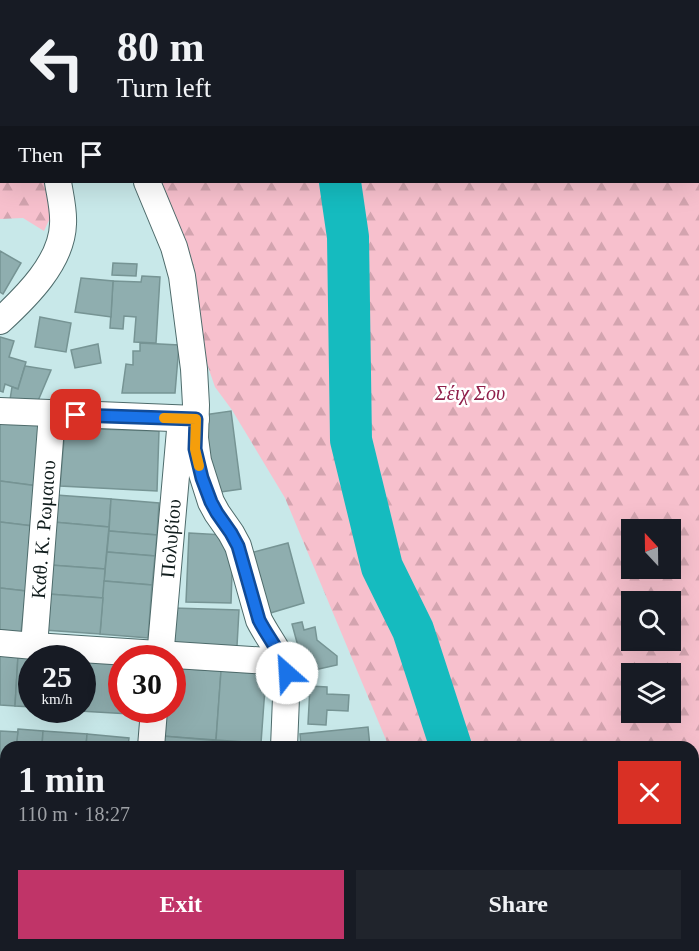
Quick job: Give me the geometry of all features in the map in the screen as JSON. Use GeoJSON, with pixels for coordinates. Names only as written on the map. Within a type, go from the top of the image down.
{"type":"FeatureCollection","features":[{"type":"Feature","properties":{"kind":"street"},"geometry":{"type":"LineString","coordinates":[[0,321],[38,280],[59,243],[63,225],[58,183]]}},
{"type":"Feature","properties":{"kind":"street"},"geometry":{"type":"LineString","coordinates":[[147,183],[174,247],[182,276],[194,369],[188,419],[207,492],[238,546],[259,620],[264,632],[284,662],[287,673],[284,741]]}},
{"type":"Feature","properties":{"kind":"street"},"geometry":{"type":"LineString","coordinates":[[0,411],[188,419]]}},
{"type":"Feature","properties":{"kind":"street","name":"Καθ. Κ. Ρωμαιου"},"geometry":{"type":"LineString","coordinates":[[34,645],[52,414]]}},
{"type":"Feature","properties":{"kind":"street","name":"Πολυβίου"},"geometry":{"type":"LineString","coordinates":[[161,645],[188,419]]}},
{"type":"Feature","properties":{"kind":"street"},"geometry":{"type":"LineString","coordinates":[[0,643],[23,645]]}},
{"type":"Feature","properties":{"kind":"street"},"geometry":{"type":"LineString","coordinates":[[186,657],[284,662]]}},
{"type":"Feature","properties":{"kind":"street"},"geometry":{"type":"LineString","coordinates":[[151,741],[153,723]]}},
{"type":"Feature","properties":{"kind":"green space"},"geometry":{"type":"Polygon","coordinates":[[[0,183],[44,183],[51,216],[44,231],[23,218],[0,219],[0,183]]]}},
{"type":"Feature","properties":{"kind":"green space","name":"Σέιχ Σου"},"geometry":{"type":"Polygon","coordinates":[[[154,183],[699,183],[699,741],[386,741],[285,498],[232,410],[215,387],[196,332],[154,183]]]}},
{"type":"Feature","properties":{"kind":"building"},"geometry":{"type":"Polygon","coordinates":[[[0,251],[21,263],[3,294],[0,292],[0,251]]]}},
{"type":"Feature","properties":{"kind":"building"},"geometry":{"type":"Polygon","coordinates":[[[113,263],[137,264],[136,276],[112,275],[113,263]]]}},
{"type":"Feature","properties":{"kind":"building"},"geometry":{"type":"Polygon","coordinates":[[[142,276],[160,277],[156,343],[134,342],[136,317],[124,316],[123,329],[110,328],[113,281],[141,282],[142,276]]]}},
{"type":"Feature","properties":{"kind":"building"},"geometry":{"type":"Polygon","coordinates":[[[81,278],[113,281],[111,317],[75,312],[81,278]]]}},
{"type":"Feature","properties":{"kind":"building"},"geometry":{"type":"Polygon","coordinates":[[[40,317],[71,323],[66,352],[35,347],[40,317]]]}},
{"type":"Feature","properties":{"kind":"building"},"geometry":{"type":"Polygon","coordinates":[[[0,337],[14,341],[9,357],[26,362],[18,389],[5,384],[3,392],[0,391],[0,337]]]}},
{"type":"Feature","properties":{"kind":"building"},"geometry":{"type":"Polygon","coordinates":[[[140,343],[179,345],[175,393],[122,393],[126,364],[133,365],[133,351],[140,351],[140,343]]]}},
{"type":"Feature","properties":{"kind":"building"},"geometry":{"type":"Polygon","coordinates":[[[98,344],[101,363],[75,368],[71,350],[98,344]]]}},
{"type":"Feature","properties":{"kind":"building"},"geometry":{"type":"Polygon","coordinates":[[[25,366],[51,370],[35,408],[9,406],[12,387],[18,389],[25,366]]]}},
{"type":"Feature","properties":{"kind":"building"},"geometry":{"type":"Polygon","coordinates":[[[231,411],[241,489],[214,493],[204,415],[231,411]]]}},
{"type":"Feature","properties":{"kind":"building"},"geometry":{"type":"Polygon","coordinates":[[[0,416],[45,420],[38,486],[0,481],[0,416]]]}},
{"type":"Feature","properties":{"kind":"building"},"geometry":{"type":"Polygon","coordinates":[[[65,428],[159,431],[157,491],[60,486],[65,428]]]}},
{"type":"Feature","properties":{"kind":"building"},"geometry":{"type":"Polygon","coordinates":[[[0,481],[38,486],[33,526],[0,522],[0,481]]]}},
{"type":"Feature","properties":{"kind":"building"},"geometry":{"type":"Polygon","coordinates":[[[56,495],[111,499],[109,527],[53,522],[56,495]]]}},
{"type":"Feature","properties":{"kind":"building"},"geometry":{"type":"Polygon","coordinates":[[[111,499],[159,503],[157,535],[109,531],[111,499]]]}},
{"type":"Feature","properties":{"kind":"building"},"geometry":{"type":"Polygon","coordinates":[[[0,522],[33,526],[26,591],[0,588],[0,522]]]}},
{"type":"Feature","properties":{"kind":"building"},"geometry":{"type":"Polygon","coordinates":[[[53,522],[109,527],[105,569],[50,565],[53,522]]]}},
{"type":"Feature","properties":{"kind":"building"},"geometry":{"type":"Polygon","coordinates":[[[109,531],[157,535],[155,556],[107,552],[109,531]]]}},
{"type":"Feature","properties":{"kind":"building"},"geometry":{"type":"Polygon","coordinates":[[[189,533],[224,535],[233,544],[231,603],[186,602],[189,533]]]}},
{"type":"Feature","properties":{"kind":"building"},"geometry":{"type":"Polygon","coordinates":[[[288,543],[304,603],[267,614],[250,553],[288,543]]]}},
{"type":"Feature","properties":{"kind":"building"},"geometry":{"type":"Polygon","coordinates":[[[107,552],[155,556],[152,585],[104,581],[107,552]]]}},
{"type":"Feature","properties":{"kind":"building"},"geometry":{"type":"Polygon","coordinates":[[[50,565],[105,569],[103,598],[48,594],[50,565]]]}},
{"type":"Feature","properties":{"kind":"building"},"geometry":{"type":"Polygon","coordinates":[[[104,581],[152,585],[148,638],[100,634],[104,581]]]}},
{"type":"Feature","properties":{"kind":"building"},"geometry":{"type":"Polygon","coordinates":[[[0,588],[26,591],[21,632],[0,630],[0,588]]]}},
{"type":"Feature","properties":{"kind":"building"},"geometry":{"type":"Polygon","coordinates":[[[48,594],[103,598],[100,634],[44,630],[48,594]]]}},
{"type":"Feature","properties":{"kind":"building"},"geometry":{"type":"Polygon","coordinates":[[[173,608],[239,610],[237,646],[172,644],[173,608]]]}},
{"type":"Feature","properties":{"kind":"building"},"geometry":{"type":"Polygon","coordinates":[[[302,622],[304,630],[315,627],[317,640],[337,656],[337,665],[305,672],[292,624],[302,622]]]}},
{"type":"Feature","properties":{"kind":"building"},"geometry":{"type":"Polygon","coordinates":[[[0,655],[18,656],[15,706],[0,705],[0,655]]]}},
{"type":"Feature","properties":{"kind":"building"},"geometry":{"type":"Polygon","coordinates":[[[18,656],[18,706],[15,706],[18,656]]]}},
{"type":"Feature","properties":{"kind":"building"},"geometry":{"type":"Polygon","coordinates":[[[96,661],[108,661],[108,713],[96,712],[96,661]]]}},
{"type":"Feature","properties":{"kind":"building"},"geometry":{"type":"Polygon","coordinates":[[[186,669],[221,671],[216,740],[162,736],[163,723],[186,723],[186,669]]]}},
{"type":"Feature","properties":{"kind":"building"},"geometry":{"type":"Polygon","coordinates":[[[221,671],[266,674],[261,741],[216,740],[221,671]]]}},
{"type":"Feature","properties":{"kind":"building"},"geometry":{"type":"Polygon","coordinates":[[[310,686],[327,687],[327,694],[349,695],[348,711],[327,710],[326,725],[308,724],[310,686]]]}},
{"type":"Feature","properties":{"kind":"building"},"geometry":{"type":"Polygon","coordinates":[[[368,727],[369,741],[301,741],[300,734],[368,727]]]}},
{"type":"Feature","properties":{"kind":"building"},"geometry":{"type":"Polygon","coordinates":[[[18,729],[43,731],[42,741],[17,741],[18,729]]]}},
{"type":"Feature","properties":{"kind":"building"},"geometry":{"type":"Polygon","coordinates":[[[0,731],[18,732],[17,741],[0,741],[0,731]]]}},
{"type":"Feature","properties":{"kind":"building"},"geometry":{"type":"Polygon","coordinates":[[[43,731],[87,734],[86,741],[42,741],[43,731]]]}},
{"type":"Feature","properties":{"kind":"building"},"geometry":{"type":"Polygon","coordinates":[[[87,734],[129,738],[129,741],[86,741],[87,734]]]}},
{"type":"Feature","properties":{"kind":"building"},"geometry":{"type":"Polygon","coordinates":[[[162,736],[221,741],[162,741],[162,736]]]}},
{"type":"Feature","properties":{"kind":"waterway"},"geometry":{"type":"LineString","coordinates":[[340,183],[348,237],[351,440],[382,567],[413,630],[449,741]]}},
{"type":"Feature","properties":{"kind":"slow traffic"},"geometry":{"type":"LineString","coordinates":[[164,418],[196,419],[195,449],[199,466]]}},
{"type":"Feature","properties":{"kind":"route"},"geometry":{"type":"LineString","coordinates":[[76,415],[196,419],[195,449],[207,492],[238,546],[259,620],[264,632],[284,662],[287,673]]}}]}
